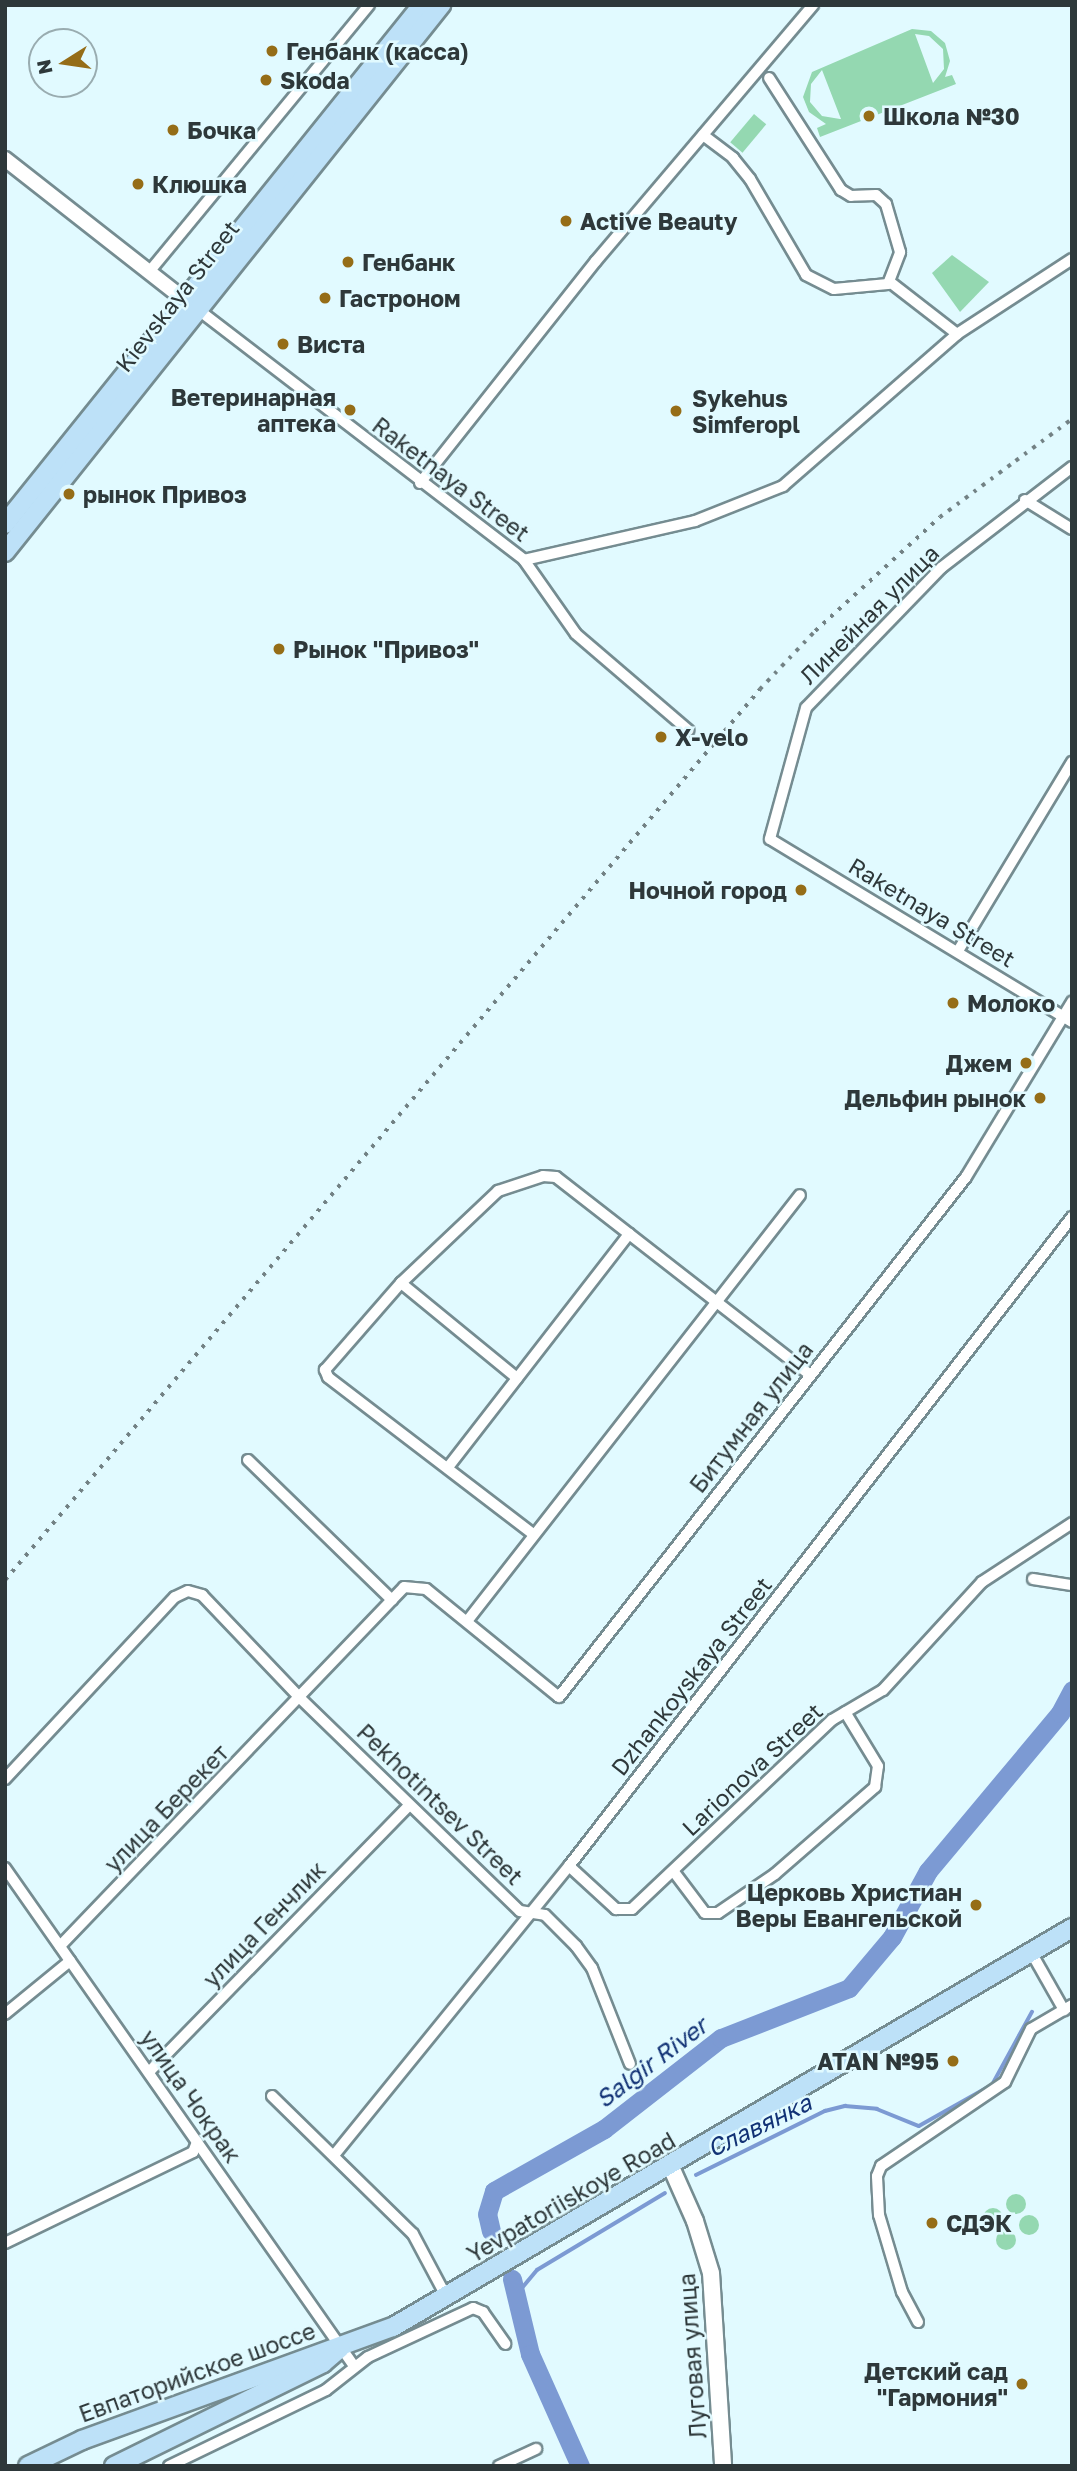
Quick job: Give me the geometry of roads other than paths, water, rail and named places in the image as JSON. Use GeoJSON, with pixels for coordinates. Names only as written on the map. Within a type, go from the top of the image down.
{"type":"FeatureCollection","features":[{"type":"Feature","properties":{"kind":"main road","name":"Kievskaya Street"},"geometry":{"type":"LineString","coordinates":[[5,552],[422,5]]}},
{"type":"Feature","properties":{"kind":"main road","name":"Kievskaya Street"},"geometry":{"type":"LineString","coordinates":[[5,524],[192,305],[441,5]]}},
{"type":"Feature","properties":{"kind":"main road","name":"Yevpatoriiskoye Road"},"geometry":{"type":"LineString","coordinates":[[341,2347],[393,2327],[447,2298],[1072,1928]]}},
{"type":"Feature","properties":{"kind":"main road","name":"Луговая улица"},"geometry":{"type":"LineString","coordinates":[[671,2167],[695,2221],[711,2273],[723,2466]]}},
{"type":"Feature","properties":{"kind":"main road","name":"Евпаторийское шоссе"},"geometry":{"type":"LineString","coordinates":[[28,2466],[82,2440],[162,2414],[318,2352],[341,2347]]}},
{"type":"Feature","properties":{"kind":"main road","name":"Евпаторийское шоссе"},"geometry":{"type":"LineString","coordinates":[[114,2466],[323,2363],[341,2347]]}},
{"type":"Feature","properties":{"kind":"main road"},"geometry":{"type":"LineString","coordinates":[[19,2466],[82,2440]]}},
{"type":"Feature","properties":{"kind":"street"},"geometry":{"type":"LineString","coordinates":[[149,272],[369,5]]}},
{"type":"Feature","properties":{"kind":"street"},"geometry":{"type":"LineString","coordinates":[[420,482],[596,261],[813,5]]}},
{"type":"Feature","properties":{"kind":"street"},"geometry":{"type":"LineString","coordinates":[[703,135],[733,158],[750,179],[806,275],[834,289],[880,287],[890,282],[900,252],[886,204],[876,195],[851,196],[841,190],[769,78]]}},
{"type":"Feature","properties":{"kind":"street"},"geometry":{"type":"LineString","coordinates":[[5,159],[192,305]]}},
{"type":"Feature","properties":{"kind":"street"},"geometry":{"type":"LineString","coordinates":[[524,560],[695,522],[783,486],[957,334],[1072,259]]}},
{"type":"Feature","properties":{"kind":"street"},"geometry":{"type":"LineString","coordinates":[[890,282],[957,334]]}},
{"type":"Feature","properties":{"kind":"street","name":"Raketnaya Street"},"geometry":{"type":"LineString","coordinates":[[192,305],[524,560],[576,634],[688,730]]}},
{"type":"Feature","properties":{"kind":"street","name":"Линейная улица"},"geometry":{"type":"LineString","coordinates":[[770,839],[806,708],[941,568],[1025,500],[1072,467]]}},
{"type":"Feature","properties":{"kind":"street"},"geometry":{"type":"LineString","coordinates":[[1025,500],[1072,530]]}},
{"type":"Feature","properties":{"kind":"street"},"geometry":{"type":"LineString","coordinates":[[958,951],[1072,762]]}},
{"type":"Feature","properties":{"kind":"street","name":"Raketnaya Street"},"geometry":{"type":"LineString","coordinates":[[770,839],[1067,1019]]}},
{"type":"Feature","properties":{"kind":"street","name":"Битумная улица"},"geometry":{"type":"LineString","coordinates":[[411,1586],[426,1589],[468,1620],[559,1697],[966,1177],[1067,1019],[1072,1002]]}},
{"type":"Feature","properties":{"kind":"street"},"geometry":{"type":"LineString","coordinates":[[533,1534],[449,1466],[326,1373],[327,1363],[401,1283],[498,1191],[543,1175],[556,1177],[810,1375]]}},
{"type":"Feature","properties":{"kind":"street"},"geometry":{"type":"LineString","coordinates":[[468,1620],[800,1195]]}},
{"type":"Feature","properties":{"kind":"street","name":"Dzhankoyskaya Street"},"geometry":{"type":"LineString","coordinates":[[335,2154],[569,1867],[1072,1217]]}},
{"type":"Feature","properties":{"kind":"street"},"geometry":{"type":"LineString","coordinates":[[449,1466],[629,1234]]}},
{"type":"Feature","properties":{"kind":"street"},"geometry":{"type":"LineString","coordinates":[[401,1283],[517,1378]]}},
{"type":"Feature","properties":{"kind":"street"},"geometry":{"type":"LineString","coordinates":[[248,1460],[392,1600]]}},
{"type":"Feature","properties":{"kind":"street","name":"Larionova Street"},"geometry":{"type":"LineString","coordinates":[[569,1867],[621,1911],[636,1906],[845,1712],[883,1690],[982,1582],[1072,1523]]}},
{"type":"Feature","properties":{"kind":"street"},"geometry":{"type":"LineString","coordinates":[[1032,1579],[1072,1585]]}},
{"type":"Feature","properties":{"kind":"street","name":"улица Берекет"},"geometry":{"type":"LineString","coordinates":[[60,1946],[301,1699],[392,1600],[411,1586]]}},
{"type":"Feature","properties":{"kind":"street","name":"Pekhotintsev Street"},"geometry":{"type":"LineString","coordinates":[[5,1779],[175,1597],[188,1591],[202,1594],[301,1699],[520,1911],[545,1915],[592,1968],[630,2064]]}},
{"type":"Feature","properties":{"kind":"street"},"geometry":{"type":"LineString","coordinates":[[674,1872],[709,1914],[775,1874],[875,1787],[877,1766],[845,1712]]}},
{"type":"Feature","properties":{"kind":"street","name":"улица Генчлик"},"geometry":{"type":"LineString","coordinates":[[149,2072],[410,1805]]}},
{"type":"Feature","properties":{"kind":"street","name":"улица Чокрак"},"geometry":{"type":"LineString","coordinates":[[5,1868],[354,2366]]}},
{"type":"Feature","properties":{"kind":"street"},"geometry":{"type":"LineString","coordinates":[[918,2322],[902,2292],[879,2215],[877,2176],[881,2166],[1005,2082],[1031,2029],[1068,2007],[1031,1952]]}},
{"type":"Feature","properties":{"kind":"street"},"geometry":{"type":"LineString","coordinates":[[5,2014],[70,1961]]}},
{"type":"Feature","properties":{"kind":"street"},"geometry":{"type":"LineString","coordinates":[[272,2096],[335,2154],[413,2234],[447,2298]]}},
{"type":"Feature","properties":{"kind":"street"},"geometry":{"type":"LineString","coordinates":[[5,2243],[193,2152],[197,2142]]}},
{"type":"Feature","properties":{"kind":"street"},"geometry":{"type":"LineString","coordinates":[[169,2466],[326,2390],[354,2366],[473,2308],[483,2312],[505,2344]]}},
{"type":"Feature","properties":{"kind":"street"},"geometry":{"type":"LineString","coordinates":[[499,2466],[536,2449]]}},
{"type":"Feature","properties":{"kind":"waterway","name":"Salgir River"},"geometry":{"type":"LineString","coordinates":[[491,2231],[487,2214],[494,2191],[604,2129],[721,2038],[849,1988],[892,1937],[928,1871],[1060,1713],[1072,1690]]}},
{"type":"Feature","properties":{"kind":"waterway","name":"Славянка"},"geometry":{"type":"LineString","coordinates":[[696,2175],[825,2111],[845,2106],[877,2109],[919,2126],[992,2085],[1032,2012]]}},
{"type":"Feature","properties":{"kind":"waterway","name":"Славянка"},"geometry":{"type":"LineString","coordinates":[[517,2294],[537,2270],[665,2193]]}},
{"type":"Feature","properties":{"kind":"waterway","name":"Salgir River"},"geometry":{"type":"LineString","coordinates":[[512,2279],[530,2354],[580,2466]]}},
{"type":"Feature","properties":{"kind":"railway"},"geometry":{"type":"LineString","coordinates":[[5,1580],[760,689],[815,631],[940,517],[1072,419]]}},
{"type":"Feature","properties":{"kind":"place","name":"Генбанк (касса)"},"geometry":{"type":"Point","coordinates":[272,51]}},
{"type":"Feature","properties":{"kind":"place","name":"Skoda"},"geometry":{"type":"Point","coordinates":[266,80]}},
{"type":"Feature","properties":{"kind":"place","name":"Школа №30"},"geometry":{"type":"Point","coordinates":[869,116]}},
{"type":"Feature","properties":{"kind":"place","name":"Бочка"},"geometry":{"type":"Point","coordinates":[173,130]}},
{"type":"Feature","properties":{"kind":"place","name":"Клюшка"},"geometry":{"type":"Point","coordinates":[138,184]}},
{"type":"Feature","properties":{"kind":"place","name":"Active Beauty"},"geometry":{"type":"Point","coordinates":[566,221]}},
{"type":"Feature","properties":{"kind":"place","name":"Генбанк"},"geometry":{"type":"Point","coordinates":[348,262]}},
{"type":"Feature","properties":{"kind":"place","name":"Гастроном"},"geometry":{"type":"Point","coordinates":[325,298]}},
{"type":"Feature","properties":{"kind":"place","name":"Виста"},"geometry":{"type":"Point","coordinates":[283,344]}},
{"type":"Feature","properties":{"kind":"place","name":"Ветеринарная аптека"},"geometry":{"type":"Point","coordinates":[350,410]}},
{"type":"Feature","properties":{"kind":"place","name":"Sykehus Simferopl"},"geometry":{"type":"Point","coordinates":[676,411]}},
{"type":"Feature","properties":{"kind":"place","name":"рынок Привоз"},"geometry":{"type":"Point","coordinates":[69,494]}},
{"type":"Feature","properties":{"kind":"place","name":"Рынок \"Привоз\""},"geometry":{"type":"Point","coordinates":[279,649]}},
{"type":"Feature","properties":{"kind":"place","name":"X-velo"},"geometry":{"type":"Point","coordinates":[661,737]}},
{"type":"Feature","properties":{"kind":"place","name":"Ночной город"},"geometry":{"type":"Point","coordinates":[801,890]}},
{"type":"Feature","properties":{"kind":"place","name":"Молоко"},"geometry":{"type":"Point","coordinates":[953,1003]}},
{"type":"Feature","properties":{"kind":"place","name":"Джем"},"geometry":{"type":"Point","coordinates":[1026,1063]}},
{"type":"Feature","properties":{"kind":"place","name":"Дельфин рынок"},"geometry":{"type":"Point","coordinates":[1040,1098]}},
{"type":"Feature","properties":{"kind":"place","name":"Церковь Христиан Веры Евангельской"},"geometry":{"type":"Point","coordinates":[976,1905]}},
{"type":"Feature","properties":{"kind":"place","name":"ATAN №95"},"geometry":{"type":"Point","coordinates":[953,2061]}},
{"type":"Feature","properties":{"kind":"place","name":"СДЭК"},"geometry":{"type":"Point","coordinates":[932,2223]}},
{"type":"Feature","properties":{"kind":"place","name":"Детский сад \"Гармония\""},"geometry":{"type":"Point","coordinates":[1022,2384]}}]}
